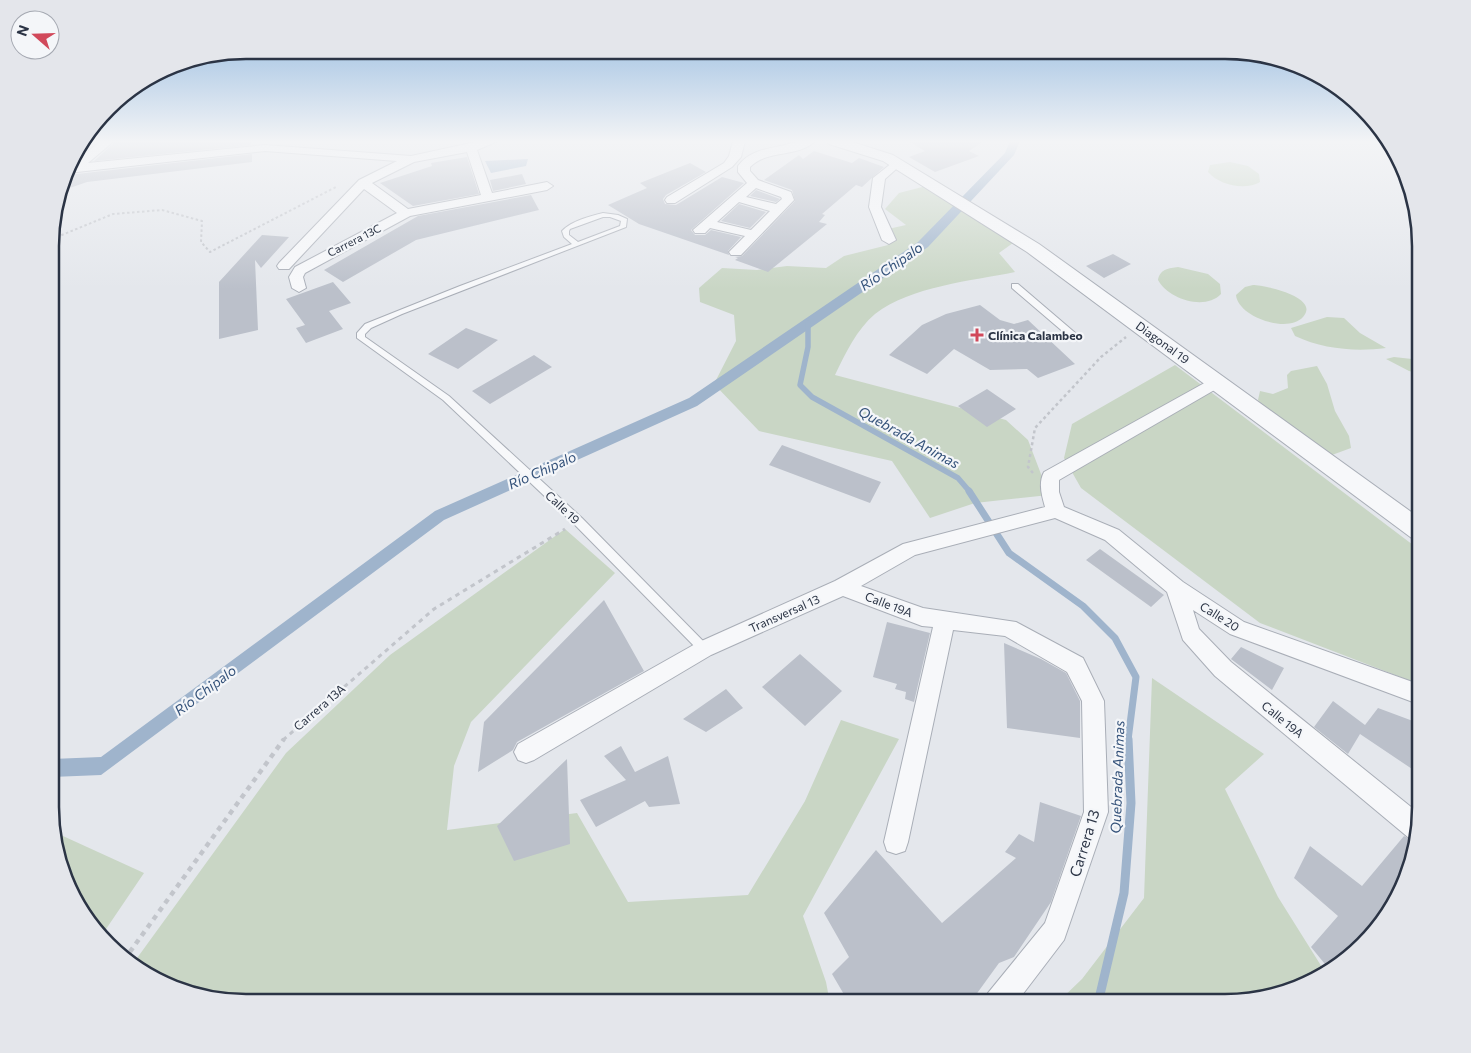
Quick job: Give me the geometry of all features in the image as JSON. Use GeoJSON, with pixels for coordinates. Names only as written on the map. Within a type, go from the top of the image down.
{"type":"FeatureCollection","features":[{"type":"Feature","properties":{"kind":"street"},"geometry":{"type":"LineString","coordinates":[[284,266],[356,190]]}},
{"type":"Feature","properties":{"kind":"street"},"geometry":{"type":"LineString","coordinates":[[373,190],[406,213]]}},
{"type":"Feature","properties":{"kind":"street"},"geometry":{"type":"LineString","coordinates":[[485,190],[488,198]]}},
{"type":"Feature","properties":{"kind":"street","name":"Carrera 13C"},"geometry":{"type":"LineString","coordinates":[[299,288],[296,277],[300,270],[406,213],[526,190]]}},
{"type":"Feature","properties":{"kind":"street"},"geometry":{"type":"LineString","coordinates":[[671,200],[687,190]]}},
{"type":"Feature","properties":{"kind":"street"},"geometry":{"type":"LineString","coordinates":[[704,226],[746,190]]}},
{"type":"Feature","properties":{"kind":"street"},"geometry":{"type":"LineString","coordinates":[[736,252],[788,200],[787,196],[772,190]]}},
{"type":"Feature","properties":{"kind":"street"},"geometry":{"type":"LineString","coordinates":[[877,190],[875,207],[889,240]]}},
{"type":"Feature","properties":{"kind":"street","name":"Diagonal 19"},"geometry":{"type":"LineString","coordinates":[[940,190],[1033,248],[1412,525]]}},
{"type":"Feature","properties":{"kind":"street"},"geometry":{"type":"LineString","coordinates":[[737,198],[779,209]]}},
{"type":"Feature","properties":{"kind":"street"},"geometry":{"type":"LineString","coordinates":[[704,226],[753,234]]}},
{"type":"Feature","properties":{"kind":"street"},"geometry":{"type":"LineString","coordinates":[[1053,501],[1050,477],[1217,381]]}},
{"type":"Feature","properties":{"kind":"street","name":"Transversal 13"},"geometry":{"type":"LineString","coordinates":[[526,752],[704,649],[842,587],[910,548],[1053,501]]}},
{"type":"Feature","properties":{"kind":"street","name":"Calle 20"},"geometry":{"type":"LineString","coordinates":[[1053,501],[1112,535],[1176,588],[1237,628],[1412,692]]}},
{"type":"Feature","properties":{"kind":"street","name":"Calle 19A"},"geometry":{"type":"LineString","coordinates":[[842,587],[922,617],[1009,628],[1075,665]]}},
{"type":"Feature","properties":{"kind":"street","name":"Calle 19A"},"geometry":{"type":"LineString","coordinates":[[1176,588],[1190,634],[1223,669],[1412,824]]}},
{"type":"Feature","properties":{"kind":"street"},"geometry":{"type":"LineString","coordinates":[[896,842],[945,620]]}},
{"type":"Feature","properties":{"kind":"street","name":"Carrera 13"},"geometry":{"type":"LineString","coordinates":[[1005,994],[1055,931],[1096,812],[1093,701],[1075,665]]}},
{"type":"Feature","properties":{"kind":"lane"},"geometry":{"type":"LineString","coordinates":[[605,214],[616,214],[625,220],[623,227],[577,245],[566,236],[568,228],[605,214]]}},
{"type":"Feature","properties":{"kind":"lane","name":"Calle 19"},"geometry":{"type":"LineString","coordinates":[[577,245],[419,304],[368,326],[361,333],[363,341],[446,398],[578,521],[704,649]]}},
{"type":"Feature","properties":{"kind":"lane"},"geometry":{"type":"LineString","coordinates":[[1015,286],[1077,339]]}},
{"type":"Feature","properties":{"kind":"path"},"geometry":{"type":"LineString","coordinates":[[59,236],[113,214],[162,210],[202,221],[201,242],[210,252],[331,190]]}},
{"type":"Feature","properties":{"kind":"path"},"geometry":{"type":"LineString","coordinates":[[1053,501],[1028,467],[1035,428],[1101,357],[1141,326]]}},
{"type":"Feature","properties":{"kind":"path","name":"Carrera 13A"},"geometry":{"type":"LineString","coordinates":[[129,953],[287,735],[434,609],[578,521]]}},
{"type":"Feature","properties":{"kind":"green space"},"geometry":{"type":"Polygon","coordinates":[[[910,190],[937,190],[1013,243],[999,253],[1015,272],[942,286],[906,297],[890,305],[875,314],[857,334],[835,375],[1006,420],[1028,440],[1049,495],[975,503],[930,518],[892,461],[759,431],[714,384],[736,341],[734,315],[700,302],[699,288],[722,268],[757,270],[787,266],[826,268],[844,256],[888,245],[879,231],[906,225],[885,209],[899,193],[910,190]]]}},
{"type":"Feature","properties":{"kind":"green space"},"geometry":{"type":"Polygon","coordinates":[[[1178,267],[1208,274],[1220,284],[1221,294],[1206,302],[1197,302],[1170,293],[1158,280],[1159,276],[1165,270],[1178,267]]]}},
{"type":"Feature","properties":{"kind":"green space"},"geometry":{"type":"Polygon","coordinates":[[[1253,285],[1268,287],[1298,298],[1304,304],[1306,310],[1303,317],[1296,322],[1286,324],[1265,321],[1254,316],[1239,303],[1236,295],[1245,287],[1253,285]]]}},
{"type":"Feature","properties":{"kind":"green space"},"geometry":{"type":"Polygon","coordinates":[[[1327,317],[1344,318],[1360,333],[1386,348],[1363,350],[1328,347],[1295,336],[1291,328],[1327,317]]]}},
{"type":"Feature","properties":{"kind":"green space"},"geometry":{"type":"Polygon","coordinates":[[[1394,357],[1412,359],[1412,372],[1409,371],[1386,359],[1394,357]]]}},
{"type":"Feature","properties":{"kind":"green space"},"geometry":{"type":"Polygon","coordinates":[[[1175,365],[1412,544],[1412,682],[1260,623],[1081,488],[1064,458],[1072,424],[1175,365]]]}},
{"type":"Feature","properties":{"kind":"green space"},"geometry":{"type":"Polygon","coordinates":[[[1317,366],[1327,384],[1335,411],[1349,436],[1351,448],[1332,455],[1268,413],[1258,400],[1260,391],[1273,394],[1288,388],[1287,375],[1291,371],[1317,366]]]}},
{"type":"Feature","properties":{"kind":"green space"},"geometry":{"type":"Polygon","coordinates":[[[565,529],[615,573],[471,722],[454,766],[447,830],[577,813],[628,902],[748,895],[805,801],[841,720],[899,739],[803,916],[826,982],[828,994],[234,994],[209,991],[174,980],[136,959],[286,753],[390,655],[565,529]]]}},
{"type":"Feature","properties":{"kind":"green space"},"geometry":{"type":"Polygon","coordinates":[[[1152,678],[1264,754],[1225,789],[1278,897],[1322,967],[1297,980],[1274,988],[1250,993],[1066,994],[1082,979],[1144,898],[1152,678]]]}},
{"type":"Feature","properties":{"kind":"green space"},"geometry":{"type":"Polygon","coordinates":[[[60,835],[144,873],[105,931],[90,911],[78,890],[65,856],[60,835]]]}},
{"type":"Feature","properties":{"kind":"water","name":"Río Chipalo"},"geometry":{"type":"Polygon","coordinates":[[[969,190],[981,190],[928,247],[697,406],[444,520],[101,775],[59,777],[59,759],[101,757],[435,511],[689,398],[918,242],[969,190]]]}},
{"type":"Feature","properties":{"kind":"building"},"geometry":{"type":"Polygon","coordinates":[[[390,190],[478,190],[479,194],[413,206],[390,190]]]}},
{"type":"Feature","properties":{"kind":"building"},"geometry":{"type":"Polygon","coordinates":[[[642,190],[674,190],[663,199],[665,204],[676,205],[700,190],[736,190],[691,230],[695,235],[705,235],[711,230],[741,237],[728,251],[729,255],[639,224],[608,205],[642,190]]]}},
{"type":"Feature","properties":{"kind":"building"},"geometry":{"type":"Polygon","coordinates":[[[756,190],[780,199],[776,202],[750,196],[756,190]]]}},
{"type":"Feature","properties":{"kind":"building"},"geometry":{"type":"Polygon","coordinates":[[[792,190],[850,190],[822,214],[825,215],[819,222],[827,224],[768,272],[735,260],[738,258],[735,257],[742,256],[795,201],[792,190]]]}},
{"type":"Feature","properties":{"kind":"building"},"geometry":{"type":"Polygon","coordinates":[[[531,195],[539,210],[416,240],[343,282],[324,270],[418,216],[531,195]]]}},
{"type":"Feature","properties":{"kind":"building"},"geometry":{"type":"Polygon","coordinates":[[[739,204],[766,212],[750,228],[721,221],[739,204]]]}},
{"type":"Feature","properties":{"kind":"building"},"geometry":{"type":"Polygon","coordinates":[[[262,235],[289,237],[261,268],[255,260],[258,330],[219,339],[219,282],[262,235]]]}},
{"type":"Feature","properties":{"kind":"building"},"geometry":{"type":"Polygon","coordinates":[[[1113,254],[1131,264],[1104,278],[1086,266],[1113,254]]]}},
{"type":"Feature","properties":{"kind":"building"},"geometry":{"type":"Polygon","coordinates":[[[333,282],[351,303],[329,311],[343,329],[306,343],[296,328],[305,325],[286,299],[333,282]]]}},
{"type":"Feature","properties":{"kind":"building","name":"Clínica Calambeo"},"geometry":{"type":"Polygon","coordinates":[[[980,305],[1000,320],[1014,324],[1028,320],[1075,364],[1038,378],[1027,369],[990,370],[954,349],[927,374],[889,355],[922,325],[946,314],[980,305]]]}},
{"type":"Feature","properties":{"kind":"building"},"geometry":{"type":"Polygon","coordinates":[[[466,328],[498,340],[458,369],[428,354],[466,328]]]}},
{"type":"Feature","properties":{"kind":"building"},"geometry":{"type":"Polygon","coordinates":[[[534,355],[552,367],[490,404],[472,391],[534,355]]]}},
{"type":"Feature","properties":{"kind":"building"},"geometry":{"type":"Polygon","coordinates":[[[987,389],[1016,409],[987,427],[958,406],[987,389]]]}},
{"type":"Feature","properties":{"kind":"building"},"geometry":{"type":"Polygon","coordinates":[[[782,445],[881,482],[870,503],[769,465],[782,445]]]}},
{"type":"Feature","properties":{"kind":"building"},"geometry":{"type":"Polygon","coordinates":[[[1100,549],[1164,595],[1151,607],[1086,560],[1100,549]]]}},
{"type":"Feature","properties":{"kind":"building"},"geometry":{"type":"Polygon","coordinates":[[[604,600],[644,671],[517,742],[513,750],[478,772],[484,722],[604,600]]]}},
{"type":"Feature","properties":{"kind":"building"},"geometry":{"type":"Polygon","coordinates":[[[887,622],[930,633],[914,702],[905,699],[906,692],[895,689],[897,684],[873,677],[887,622]]]}},
{"type":"Feature","properties":{"kind":"building"},"geometry":{"type":"Polygon","coordinates":[[[1004,643],[1041,659],[1066,673],[1080,701],[1080,738],[1007,728],[1004,643]]]}},
{"type":"Feature","properties":{"kind":"building"},"geometry":{"type":"Polygon","coordinates":[[[1241,647],[1284,668],[1272,690],[1231,659],[1241,647]]]}},
{"type":"Feature","properties":{"kind":"building"},"geometry":{"type":"Polygon","coordinates":[[[800,654],[842,691],[805,726],[762,687],[800,654]]]}},
{"type":"Feature","properties":{"kind":"building"},"geometry":{"type":"Polygon","coordinates":[[[726,689],[743,708],[706,732],[683,719],[726,689]]]}},
{"type":"Feature","properties":{"kind":"building"},"geometry":{"type":"Polygon","coordinates":[[[1333,701],[1365,725],[1378,708],[1412,721],[1412,769],[1360,734],[1348,754],[1314,727],[1333,701]]]}},
{"type":"Feature","properties":{"kind":"building"},"geometry":{"type":"Polygon","coordinates":[[[621,746],[635,772],[668,756],[680,804],[649,807],[645,801],[596,827],[580,800],[626,780],[604,756],[621,746]]]}},
{"type":"Feature","properties":{"kind":"building"},"geometry":{"type":"Polygon","coordinates":[[[567,759],[570,844],[514,861],[497,826],[567,759]]]}},
{"type":"Feature","properties":{"kind":"building"},"geometry":{"type":"Polygon","coordinates":[[[1040,802],[1081,816],[1051,902],[1014,957],[999,963],[977,994],[844,994],[832,974],[849,957],[824,913],[876,850],[942,923],[1016,858],[1005,852],[1019,834],[1034,842],[1040,802]]]}},
{"type":"Feature","properties":{"kind":"building"},"geometry":{"type":"Polygon","coordinates":[[[1404,836],[1410,839],[1398,879],[1381,911],[1366,931],[1349,948],[1326,965],[1311,947],[1338,916],[1294,878],[1310,846],[1362,886],[1404,836]]]}},
{"type":"Feature","properties":{"kind":"waterway","name":"Quebrada Animas"},"geometry":{"type":"LineString","coordinates":[[808,323],[808,347],[800,385],[812,397],[958,478],[970,492]]}},
{"type":"Feature","properties":{"kind":"waterway","name":"Quebrada Animas"},"geometry":{"type":"LineString","coordinates":[[969,491],[1009,553],[1083,606],[1115,638],[1136,677],[1128,740]]}},
{"type":"Feature","properties":{"kind":"waterway","name":"Quebrada Animas"},"geometry":{"type":"LineString","coordinates":[[1100,994],[1124,893],[1131,803],[1128,740]]}},
{"type":"Feature","properties":{"kind":"place","name":"Clínica Calambeo"},"geometry":{"type":"Point","coordinates":[977,335]}}]}
